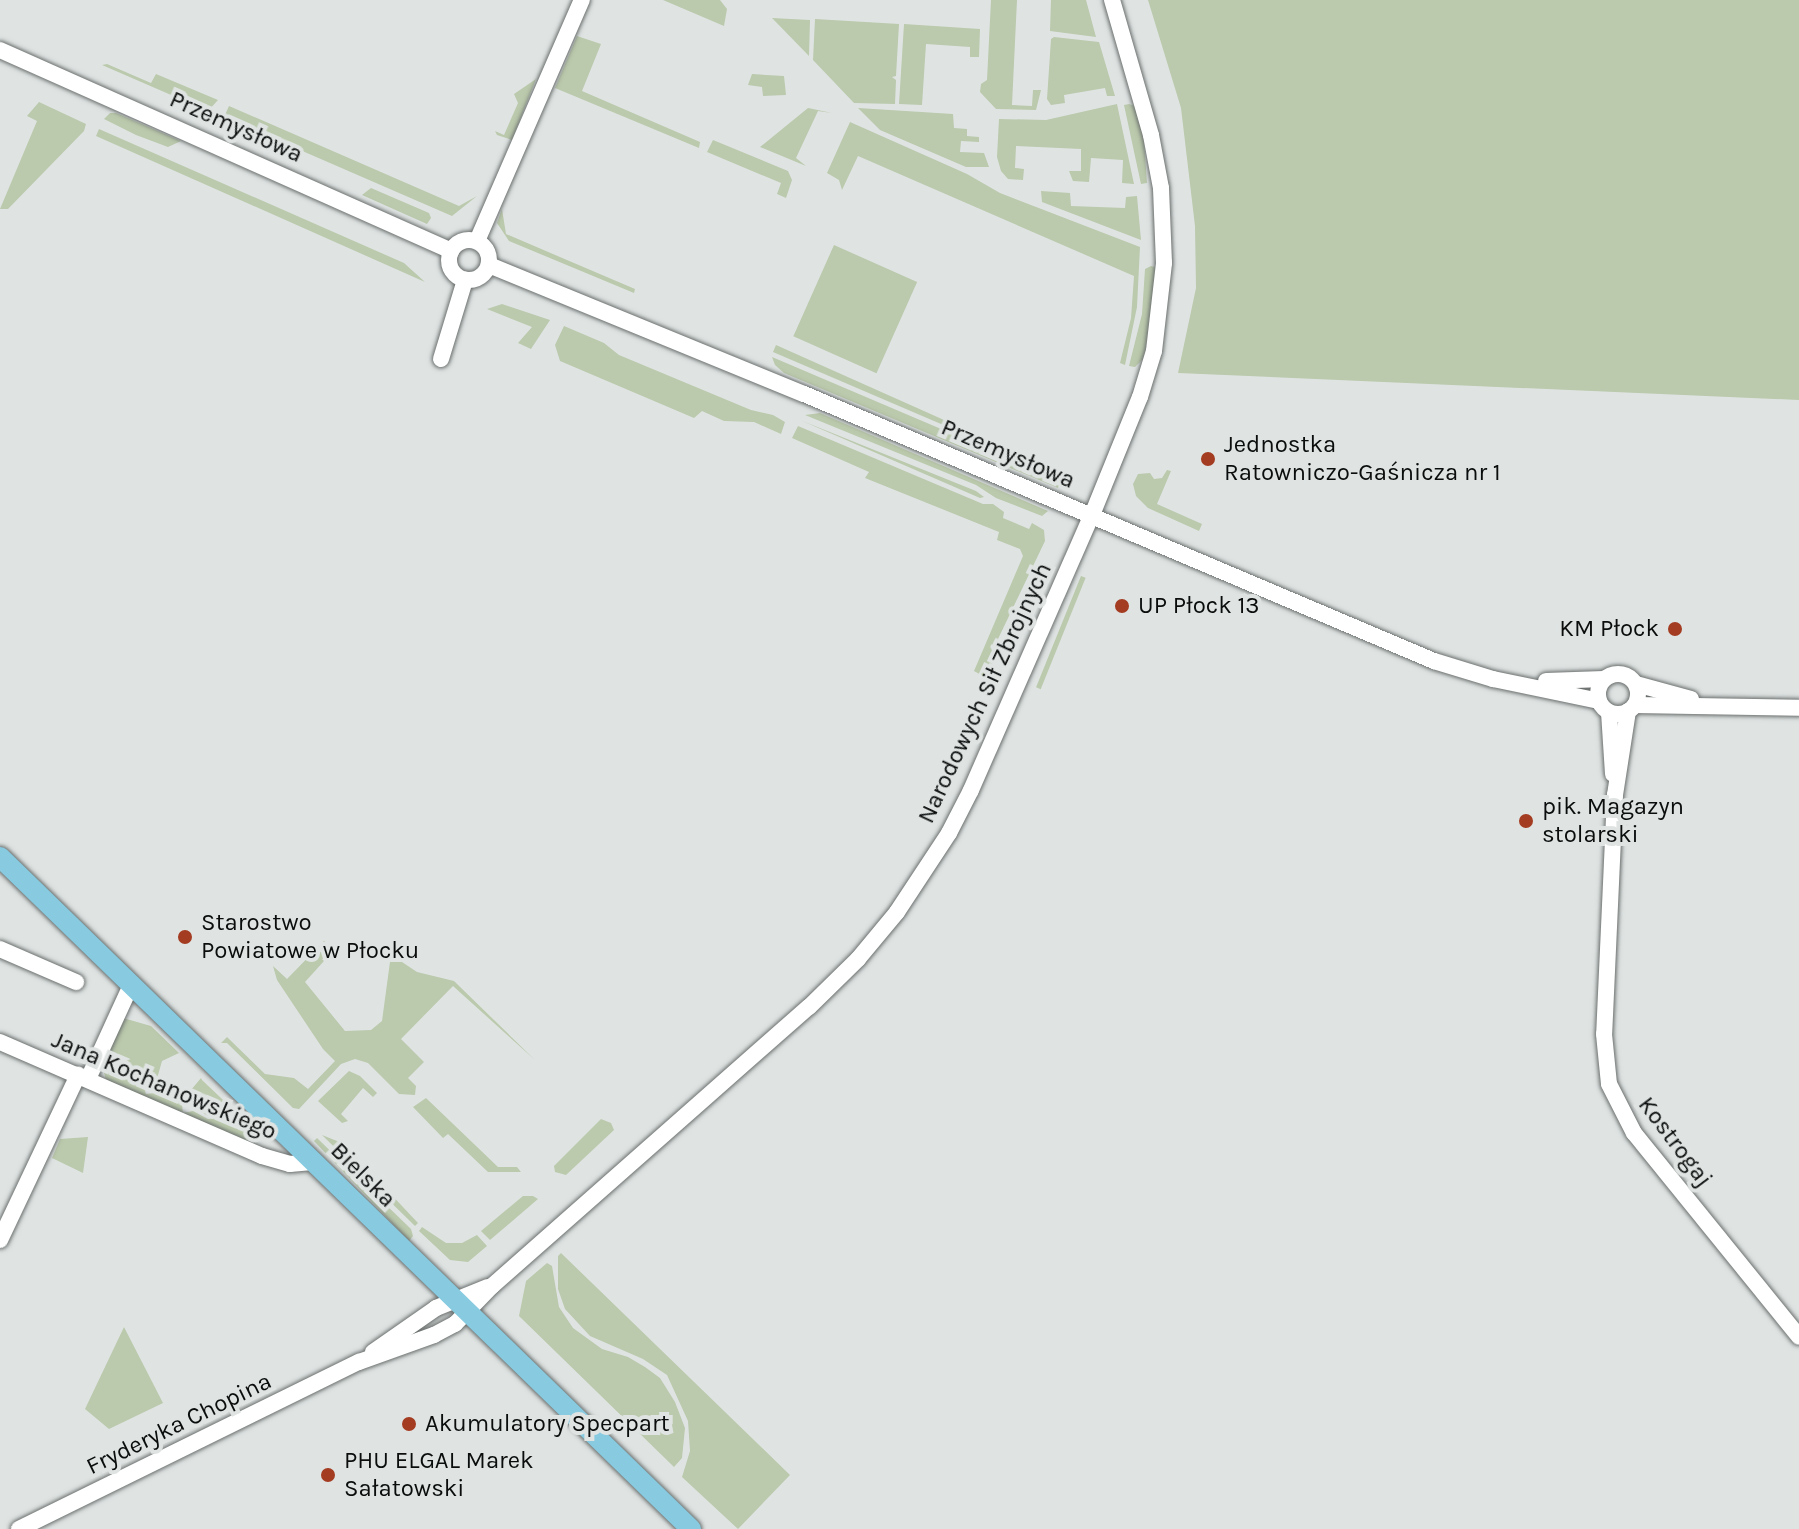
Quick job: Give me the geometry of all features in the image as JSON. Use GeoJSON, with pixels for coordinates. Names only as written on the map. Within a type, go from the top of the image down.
{"type":"FeatureCollection","features":[{"type":"Feature","properties":{"kind":"main road","name":"Bielska"},"geometry":{"type":"LineString","coordinates":[[0,857],[691,1529]]}},
{"type":"Feature","properties":{"kind":"street"},"geometry":{"type":"LineString","coordinates":[[477,241],[582,0]]}},
{"type":"Feature","properties":{"kind":"street","name":"Narodowych Sił Zbrojnych"},"geometry":{"type":"LineString","coordinates":[[461,1307],[492,1286],[844,974],[891,920],[959,815],[1092,515],[1150,365],[1161,315],[1163,210],[1153,145],[1112,0]]}},
{"type":"Feature","properties":{"kind":"street","name":"Przemysłowa"},"geometry":{"type":"LineString","coordinates":[[0,50],[451,251]]}},
{"type":"Feature","properties":{"kind":"street"},"geometry":{"type":"LineString","coordinates":[[462,241],[477,241],[488,251],[489,265],[480,277],[465,280],[453,272],[451,251],[462,241]]}},
{"type":"Feature","properties":{"kind":"street","name":"Przemysłowa"},"geometry":{"type":"LineString","coordinates":[[489,265],[1092,515],[1434,661],[1604,706]]}},
{"type":"Feature","properties":{"kind":"street"},"geometry":{"type":"LineString","coordinates":[[441,359],[465,280]]}},
{"type":"Feature","properties":{"kind":"street"},"geometry":{"type":"LineString","coordinates":[[1712,704],[1636,684],[1619,674],[1604,679],[1598,689],[1604,706],[1631,708],[1712,704],[1799,708]]}},
{"type":"Feature","properties":{"kind":"street","name":"Przemysłowa"},"geometry":{"type":"LineString","coordinates":[[1510,681],[1604,679]]}},
{"type":"Feature","properties":{"kind":"street"},"geometry":{"type":"LineString","coordinates":[[1631,708],[1638,695],[1636,684]]}},
{"type":"Feature","properties":{"kind":"street","name":"Kostrogaj"},"geometry":{"type":"LineString","coordinates":[[1604,706],[1615,795]]}},
{"type":"Feature","properties":{"kind":"street","name":"Kostrogaj"},"geometry":{"type":"LineString","coordinates":[[1631,708],[1615,795],[1604,1034],[1606,1068],[1613,1095],[1634,1133],[1799,1337]]}},
{"type":"Feature","properties":{"kind":"street"},"geometry":{"type":"LineString","coordinates":[[0,949],[76,982]]}},
{"type":"Feature","properties":{"kind":"street"},"geometry":{"type":"LineString","coordinates":[[0,1240],[131,985]]}},
{"type":"Feature","properties":{"kind":"street","name":"Jana Kochanowskiego"},"geometry":{"type":"LineString","coordinates":[[0,1042],[262,1156],[290,1164],[312,1162]]}},
{"type":"Feature","properties":{"kind":"street"},"geometry":{"type":"LineString","coordinates":[[262,1156],[274,1151],[286,1136]]}},
{"type":"Feature","properties":{"kind":"street","name":"Fryderyka Chopina"},"geometry":{"type":"LineString","coordinates":[[19,1529],[359,1362],[434,1335],[461,1307]]}},
{"type":"Feature","properties":{"kind":"green space"},"geometry":{"type":"Polygon","coordinates":[[[663,0],[720,0],[727,9],[724,26],[663,0]]]}},
{"type":"Feature","properties":{"kind":"green space"},"geometry":{"type":"Polygon","coordinates":[[[991,0],[1017,0],[1012,105],[1032,106],[1033,90],[1041,90],[1036,110],[996,109],[980,92],[981,84],[987,80],[991,0]]]}},
{"type":"Feature","properties":{"kind":"green space"},"geometry":{"type":"Polygon","coordinates":[[[1051,0],[1086,0],[1096,37],[1050,31],[1051,0]]]}},
{"type":"Feature","properties":{"kind":"green space"},"geometry":{"type":"Polygon","coordinates":[[[1148,0],[1799,0],[1799,400],[1178,373],[1196,288],[1195,226],[1181,108],[1148,0]]]}},
{"type":"Feature","properties":{"kind":"green space"},"geometry":{"type":"Polygon","coordinates":[[[772,18],[810,20],[809,56],[772,18]]]}},
{"type":"Feature","properties":{"kind":"green space"},"geometry":{"type":"Polygon","coordinates":[[[815,19],[899,24],[896,76],[892,77],[896,80],[895,104],[854,103],[813,60],[815,19]]]}},
{"type":"Feature","properties":{"kind":"green space"},"geometry":{"type":"Polygon","coordinates":[[[904,24],[980,29],[979,57],[970,57],[970,47],[926,44],[922,105],[899,104],[904,24]]]}},
{"type":"Feature","properties":{"kind":"green space"},"geometry":{"type":"Polygon","coordinates":[[[577,36],[601,44],[582,91],[700,142],[699,148],[555,88],[577,36]]]}},
{"type":"Feature","properties":{"kind":"green space"},"geometry":{"type":"Polygon","coordinates":[[[1051,39],[1099,42],[1115,96],[1107,96],[1105,88],[1064,95],[1065,103],[1051,105],[1047,99],[1051,39]]]}},
{"type":"Feature","properties":{"kind":"green space"},"geometry":{"type":"Polygon","coordinates":[[[107,64],[151,83],[156,74],[218,100],[208,111],[102,65],[107,64]]]}},
{"type":"Feature","properties":{"kind":"green space"},"geometry":{"type":"Polygon","coordinates":[[[752,74],[784,76],[786,95],[763,96],[762,87],[748,85],[752,74]]]}},
{"type":"Feature","properties":{"kind":"green space"},"geometry":{"type":"Polygon","coordinates":[[[536,79],[512,140],[497,135],[495,131],[504,135],[518,103],[514,94],[536,79]]]}},
{"type":"Feature","properties":{"kind":"green space"},"geometry":{"type":"Polygon","coordinates":[[[39,102],[86,124],[84,131],[8,209],[0,209],[37,121],[27,116],[39,102]]]}},
{"type":"Feature","properties":{"kind":"green space"},"geometry":{"type":"Polygon","coordinates":[[[1117,104],[1134,184],[1122,183],[1123,160],[1091,158],[1089,182],[1073,181],[1069,171],[1081,171],[1081,149],[1016,146],[1015,168],[1024,169],[1023,180],[1008,179],[1001,171],[997,157],[999,119],[1046,120],[1117,104]]]}},
{"type":"Feature","properties":{"kind":"green space"},"geometry":{"type":"Polygon","coordinates":[[[1124,105],[1135,106],[1144,141],[1147,183],[1141,184],[1124,105]]]}},
{"type":"Feature","properties":{"kind":"green space"},"geometry":{"type":"Polygon","coordinates":[[[229,106],[459,206],[477,196],[452,216],[224,117],[229,106]]]}},
{"type":"Feature","properties":{"kind":"green space"},"geometry":{"type":"Polygon","coordinates":[[[808,108],[832,113],[818,111],[796,158],[806,166],[760,147],[808,108]]]}},
{"type":"Feature","properties":{"kind":"green space"},"geometry":{"type":"Polygon","coordinates":[[[858,108],[953,114],[954,128],[967,129],[967,136],[979,137],[979,142],[961,141],[960,152],[984,153],[989,167],[966,167],[880,130],[858,108]]]}},
{"type":"Feature","properties":{"kind":"green space"},"geometry":{"type":"Polygon","coordinates":[[[110,113],[181,141],[168,147],[136,135],[104,119],[110,113]]]}},
{"type":"Feature","properties":{"kind":"green space"},"geometry":{"type":"Polygon","coordinates":[[[850,122],[967,174],[1000,193],[1140,247],[1137,307],[1125,365],[1120,363],[1131,318],[1134,276],[858,156],[842,190],[839,180],[827,173],[850,122]]]}},
{"type":"Feature","properties":{"kind":"green space"},"geometry":{"type":"Polygon","coordinates":[[[99,129],[404,263],[425,282],[96,136],[99,129]]]}},
{"type":"Feature","properties":{"kind":"green space"},"geometry":{"type":"Polygon","coordinates":[[[713,140],[788,171],[792,180],[786,198],[777,194],[781,183],[707,152],[713,140]]]}},
{"type":"Feature","properties":{"kind":"green space"},"geometry":{"type":"Polygon","coordinates":[[[371,188],[429,213],[431,218],[427,224],[362,195],[371,188]]]}},
{"type":"Feature","properties":{"kind":"green space"},"geometry":{"type":"Polygon","coordinates":[[[1041,191],[1070,193],[1071,206],[1125,208],[1126,197],[1137,196],[1141,240],[1042,202],[1041,191]]]}},
{"type":"Feature","properties":{"kind":"green space"},"geometry":{"type":"Polygon","coordinates":[[[502,209],[506,234],[635,289],[634,293],[509,241],[497,223],[502,209]]]}},
{"type":"Feature","properties":{"kind":"green space"},"geometry":{"type":"Polygon","coordinates":[[[834,245],[917,282],[876,373],[793,336],[834,245]]]}},
{"type":"Feature","properties":{"kind":"green space"},"geometry":{"type":"Polygon","coordinates":[[[1155,267],[1153,306],[1144,358],[1135,367],[1129,366],[1142,314],[1145,269],[1155,267]]]}},
{"type":"Feature","properties":{"kind":"green space"},"geometry":{"type":"Polygon","coordinates":[[[502,304],[550,320],[531,349],[518,343],[532,327],[487,309],[502,304]]]}},
{"type":"Feature","properties":{"kind":"green space"},"geometry":{"type":"Polygon","coordinates":[[[564,326],[604,343],[619,355],[751,410],[773,415],[785,422],[781,434],[754,422],[724,421],[702,411],[694,418],[560,361],[555,345],[564,326]]]}},
{"type":"Feature","properties":{"kind":"green space"},"geometry":{"type":"Polygon","coordinates":[[[776,345],[1065,474],[1062,476],[773,352],[776,345]]]}},
{"type":"Feature","properties":{"kind":"green space"},"geometry":{"type":"Polygon","coordinates":[[[772,357],[1056,478],[1058,488],[784,373],[772,357]]]}},
{"type":"Feature","properties":{"kind":"green space"},"geometry":{"type":"Polygon","coordinates":[[[820,413],[1048,511],[1042,516],[996,498],[976,485],[805,415],[820,413]]]}},
{"type":"Feature","properties":{"kind":"green space"},"geometry":{"type":"Polygon","coordinates":[[[800,420],[976,491],[984,497],[980,498],[800,420]]]}},
{"type":"Feature","properties":{"kind":"green space"},"geometry":{"type":"Polygon","coordinates":[[[798,426],[983,504],[993,504],[1004,512],[1003,518],[1029,529],[1032,523],[1044,530],[1045,541],[998,639],[990,680],[974,671],[1023,556],[1020,549],[997,540],[999,532],[865,478],[869,472],[792,438],[798,426]]]}},
{"type":"Feature","properties":{"kind":"green space"},"geometry":{"type":"Polygon","coordinates":[[[1167,470],[1171,471],[1157,504],[1202,524],[1199,531],[1148,508],[1136,496],[1133,484],[1138,474],[1150,473],[1154,479],[1162,478],[1167,470]]]}},
{"type":"Feature","properties":{"kind":"green space"},"geometry":{"type":"Polygon","coordinates":[[[1081,576],[1086,578],[1041,689],[1036,687],[1081,576]]]}},
{"type":"Feature","properties":{"kind":"green space"},"geometry":{"type":"Polygon","coordinates":[[[324,941],[334,950],[305,982],[345,1031],[371,1030],[382,1021],[392,947],[402,962],[417,972],[454,981],[535,1060],[453,986],[401,1039],[424,1062],[408,1078],[416,1086],[415,1095],[399,1094],[368,1063],[355,1059],[341,1064],[299,1109],[293,1108],[227,1043],[221,1043],[227,1037],[265,1074],[294,1078],[308,1089],[335,1061],[323,1049],[277,980],[273,966],[287,979],[324,941]]]}},
{"type":"Feature","properties":{"kind":"green space"},"geometry":{"type":"Polygon","coordinates":[[[123,1018],[151,1026],[179,1053],[162,1061],[156,1082],[144,1088],[146,1094],[155,1093],[159,1082],[172,1093],[188,1091],[188,1102],[182,1105],[183,1113],[193,1111],[208,1119],[236,1117],[232,1126],[239,1130],[244,1122],[250,1134],[248,1142],[106,1080],[102,1065],[123,1018]]]}},
{"type":"Feature","properties":{"kind":"green space"},"geometry":{"type":"Polygon","coordinates":[[[349,1071],[360,1076],[377,1093],[373,1097],[363,1088],[341,1114],[348,1121],[342,1123],[318,1101],[349,1071]]]}},
{"type":"Feature","properties":{"kind":"green space"},"geometry":{"type":"Polygon","coordinates":[[[201,1078],[240,1116],[220,1115],[215,1106],[208,1109],[208,1116],[195,1109],[191,1090],[201,1078]]]}},
{"type":"Feature","properties":{"kind":"green space"},"geometry":{"type":"Polygon","coordinates":[[[426,1098],[498,1167],[517,1167],[521,1172],[488,1172],[448,1134],[443,1138],[413,1107],[426,1098]]]}},
{"type":"Feature","properties":{"kind":"green space"},"geometry":{"type":"Polygon","coordinates":[[[601,1119],[611,1123],[614,1130],[566,1175],[555,1172],[554,1166],[601,1119]]]}},
{"type":"Feature","properties":{"kind":"green space"},"geometry":{"type":"Polygon","coordinates":[[[322,1135],[337,1141],[353,1154],[418,1223],[415,1226],[322,1135]]]}},
{"type":"Feature","properties":{"kind":"green space"},"geometry":{"type":"Polygon","coordinates":[[[88,1137],[83,1173],[52,1158],[60,1139],[88,1137]]]}},
{"type":"Feature","properties":{"kind":"green space"},"geometry":{"type":"Polygon","coordinates":[[[317,1138],[411,1229],[413,1236],[409,1241],[314,1141],[317,1138]]]}},
{"type":"Feature","properties":{"kind":"green space"},"geometry":{"type":"Polygon","coordinates":[[[523,1196],[538,1199],[490,1240],[481,1231],[523,1196]]]}},
{"type":"Feature","properties":{"kind":"green space"},"geometry":{"type":"Polygon","coordinates":[[[422,1227],[446,1243],[462,1243],[477,1235],[487,1246],[468,1262],[450,1260],[419,1231],[422,1227]]]}},
{"type":"Feature","properties":{"kind":"green space"},"geometry":{"type":"Polygon","coordinates":[[[561,1253],[790,1475],[738,1529],[682,1477],[690,1451],[688,1421],[667,1375],[643,1359],[590,1336],[565,1309],[558,1289],[558,1256],[561,1253]]]}},
{"type":"Feature","properties":{"kind":"green space"},"geometry":{"type":"Polygon","coordinates":[[[547,1263],[552,1266],[559,1307],[573,1328],[602,1349],[628,1357],[645,1367],[660,1378],[675,1402],[685,1428],[682,1458],[674,1467],[519,1316],[526,1281],[547,1263]]]}},
{"type":"Feature","properties":{"kind":"green space"},"geometry":{"type":"Polygon","coordinates":[[[124,1327],[163,1403],[109,1429],[85,1409],[124,1327]]]}},
{"type":"Feature","properties":{"kind":"place","name":"Jednostka Ratowniczo-Gaśnicza nr 1"},"geometry":{"type":"Point","coordinates":[1208,459]}},
{"type":"Feature","properties":{"kind":"place","name":"UP Płock 13"},"geometry":{"type":"Point","coordinates":[1122,606]}},
{"type":"Feature","properties":{"kind":"place","name":"KM Płock"},"geometry":{"type":"Point","coordinates":[1675,629]}},
{"type":"Feature","properties":{"kind":"place","name":"pik. Magazyn stolarski"},"geometry":{"type":"Point","coordinates":[1526,821]}},
{"type":"Feature","properties":{"kind":"place","name":"Starostwo Powiatowe w Płocku"},"geometry":{"type":"Point","coordinates":[185,937]}},
{"type":"Feature","properties":{"kind":"place","name":"Akumulatory Specpart"},"geometry":{"type":"Point","coordinates":[409,1424]}},
{"type":"Feature","properties":{"kind":"place","name":"PHU ELGAL Marek Sałatowski"},"geometry":{"type":"Point","coordinates":[328,1475]}}]}
